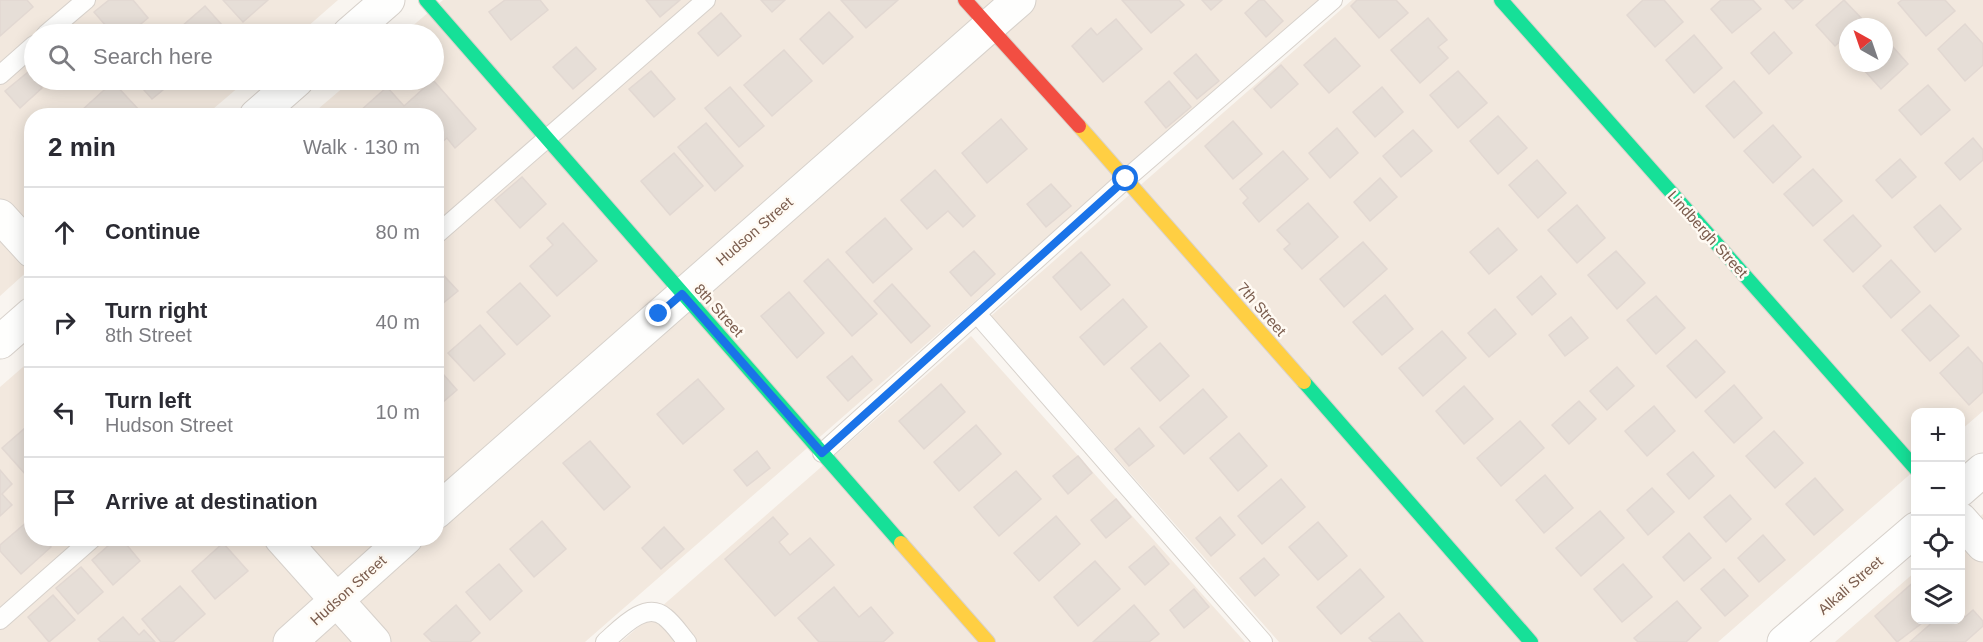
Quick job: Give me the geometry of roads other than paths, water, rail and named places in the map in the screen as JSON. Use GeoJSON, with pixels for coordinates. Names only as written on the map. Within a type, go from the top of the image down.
{"type":"FeatureCollection","features":[{"type":"Feature","properties":{"kind":"street"},"geometry":{"type":"LineString","coordinates":[[360,24],[388,0]]}},
{"type":"Feature","properties":{"kind":"street","name":"8th Street"},"geometry":{"type":"LineString","coordinates":[[426,0],[988,642]]}},
{"type":"Feature","properties":{"kind":"street","name":"7th Street"},"geometry":{"type":"LineString","coordinates":[[965,0],[1126,179],[1531,642]]}},
{"type":"Feature","properties":{"kind":"street","name":"Hudson Street"},"geometry":{"type":"LineString","coordinates":[[444,505],[1019,0]]}},
{"type":"Feature","properties":{"kind":"street","name":"Lindbergh Street"},"geometry":{"type":"LineString","coordinates":[[1501,0],[1911,463]]}},
{"type":"Feature","properties":{"kind":"street"},"geometry":{"type":"LineString","coordinates":[[265,108],[286,90]]}},
{"type":"Feature","properties":{"kind":"street"},"geometry":{"type":"LineString","coordinates":[[0,216],[24,242]]}},
{"type":"Feature","properties":{"kind":"street"},"geometry":{"type":"LineString","coordinates":[[0,342],[24,321]]}},
{"type":"Feature","properties":{"kind":"street"},"geometry":{"type":"LineString","coordinates":[[1965,486],[1983,470]]}},
{"type":"Feature","properties":{"kind":"street"},"geometry":{"type":"LineString","coordinates":[[1965,525],[1983,545]]}},
{"type":"Feature","properties":{"kind":"street","name":"Alkali Street"},"geometry":{"type":"LineString","coordinates":[[1792,640],[1911,533]]}},
{"type":"Feature","properties":{"kind":"street"},"geometry":{"type":"LineString","coordinates":[[287,546],[374,642]]}},
{"type":"Feature","properties":{"kind":"street","name":"Hudson Street"},"geometry":{"type":"LineString","coordinates":[[290,642],[397,546]]}},
{"type":"Feature","properties":{"kind":"lane"},"geometry":{"type":"LineString","coordinates":[[58,24],[86,0]]}},
{"type":"Feature","properties":{"kind":"lane"},"geometry":{"type":"LineString","coordinates":[[444,228],[706,0]]}},
{"type":"Feature","properties":{"kind":"lane"},"geometry":{"type":"LineString","coordinates":[[822,453],[1126,179],[1333,0]]}},
{"type":"Feature","properties":{"kind":"lane"},"geometry":{"type":"LineString","coordinates":[[0,75],[24,54]]}},
{"type":"Feature","properties":{"kind":"lane"},"geometry":{"type":"LineString","coordinates":[[977,314],[1263,642]]}},
{"type":"Feature","properties":{"kind":"lane"},"geometry":{"type":"LineString","coordinates":[[0,620],[84,546]]}},
{"type":"Feature","properties":{"kind":"lane"},"geometry":{"type":"LineString","coordinates":[[605,642],[632,619],[644,614],[655,613],[664,616],[687,642]]}}]}
